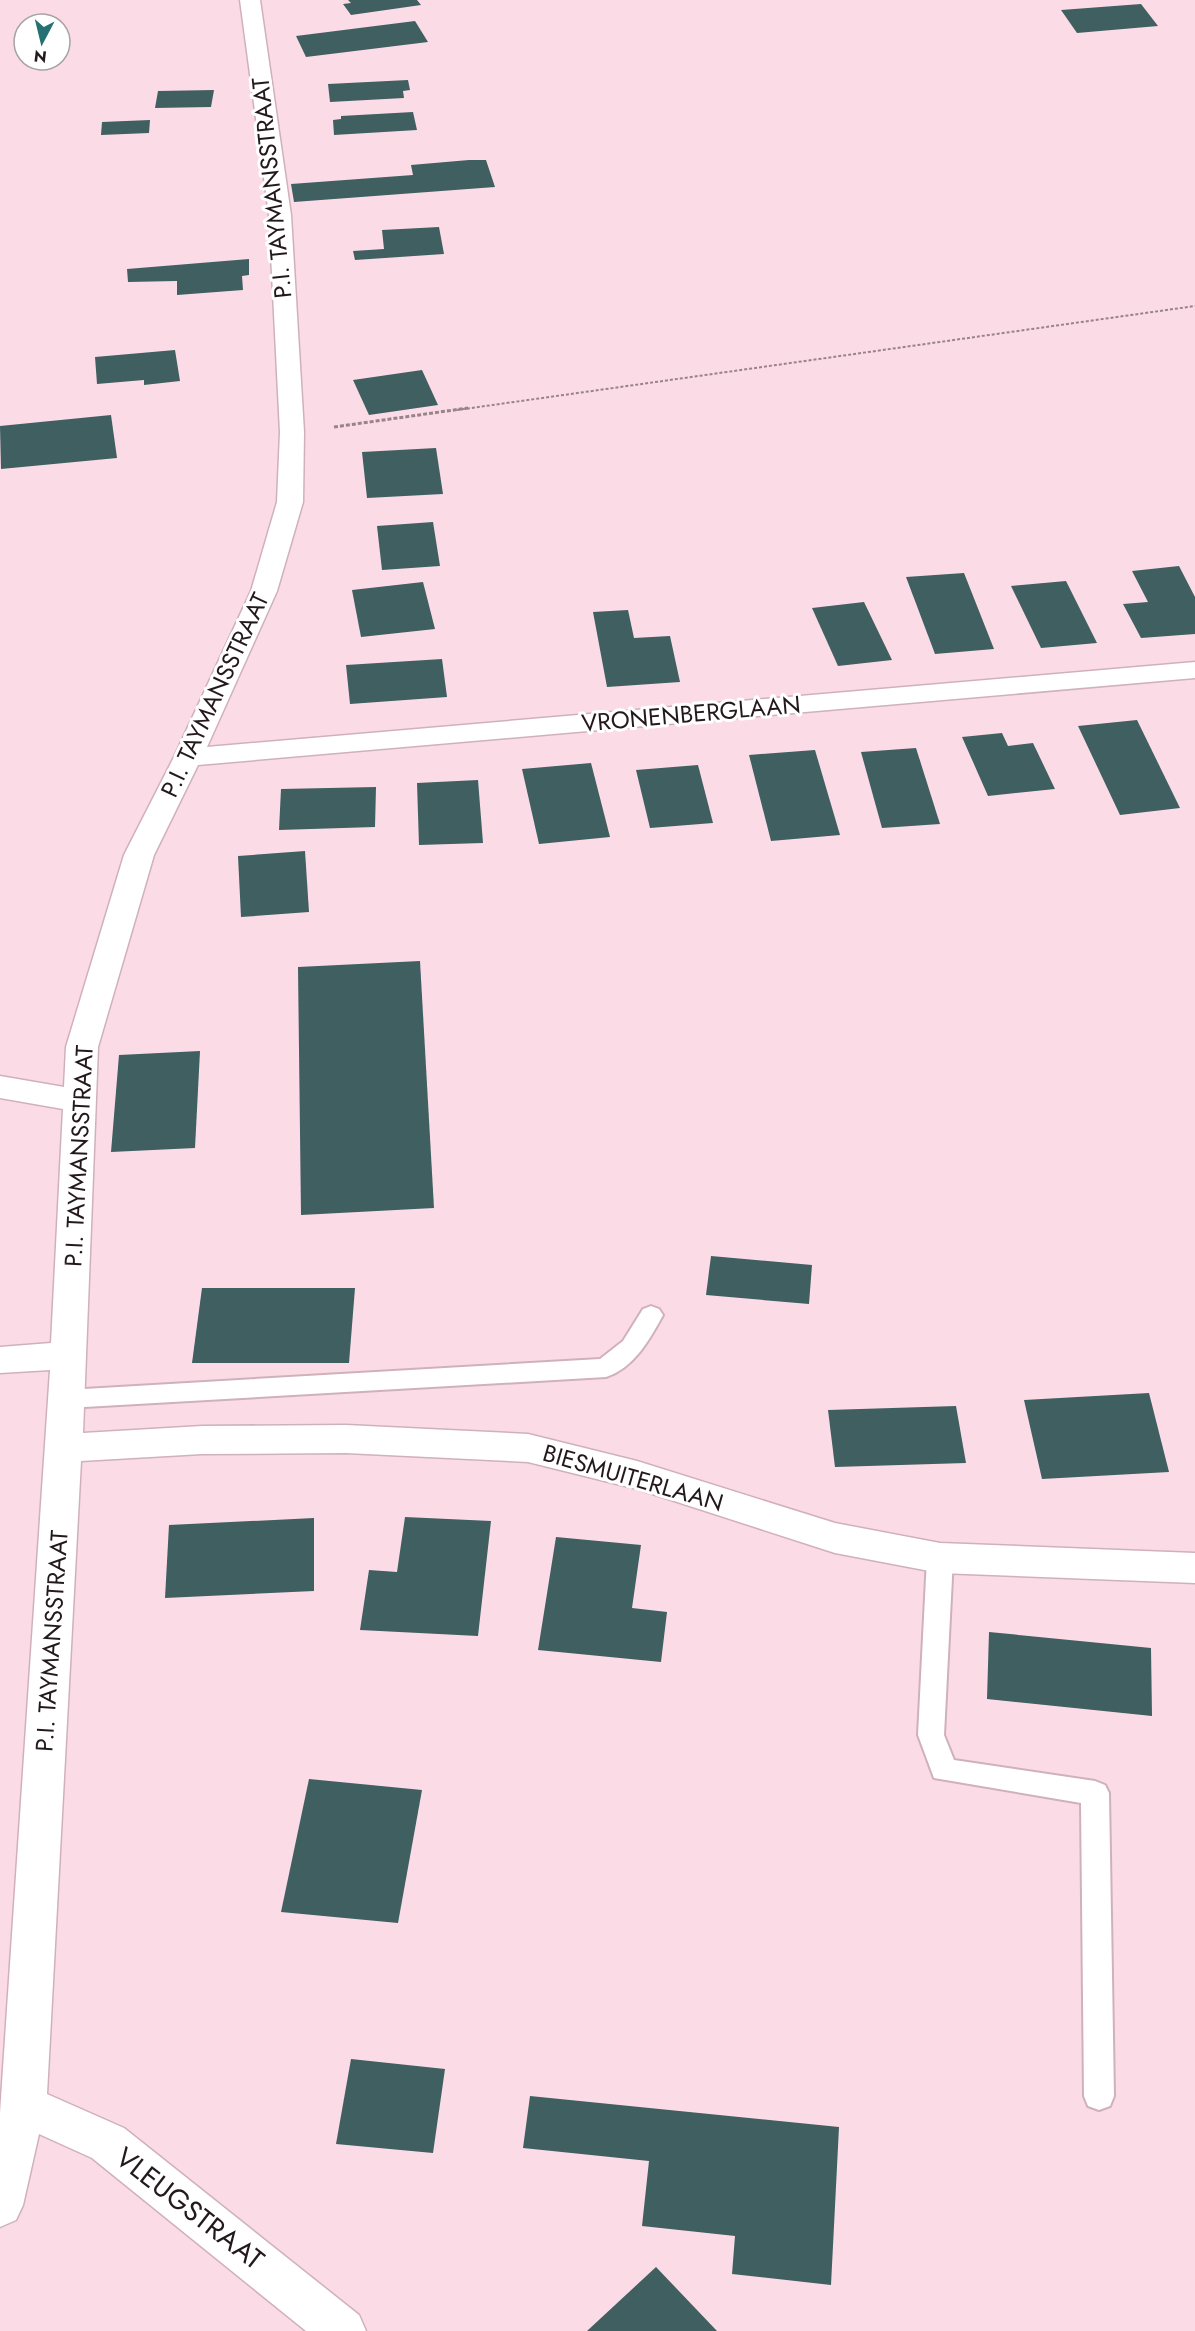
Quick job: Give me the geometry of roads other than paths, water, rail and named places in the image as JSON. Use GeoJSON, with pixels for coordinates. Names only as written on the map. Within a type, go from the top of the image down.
{"type":"FeatureCollection","features":[{"type":"Feature","properties":{"kind":"street","name":"P.I. TAYMANSSTRAAT"},"geometry":{"type":"LineString","coordinates":[[0,2205],[24,2105],[67,1400],[82,1047],[139,855],[188,758],[264,591],[290,502],[292,432],[280,215],[250,0]]}},
{"type":"Feature","properties":{"kind":"street","name":"VRONENBERGLAAN"},"geometry":{"type":"LineString","coordinates":[[188,758],[1195,670]]}},
{"type":"Feature","properties":{"kind":"street"},"geometry":{"type":"LineString","coordinates":[[0,1087],[80,1101]]}},
{"type":"Feature","properties":{"kind":"street"},"geometry":{"type":"LineString","coordinates":[[0,1360],[69,1355]]}},
{"type":"Feature","properties":{"kind":"street","name":"BIESMUITERLAAN"},"geometry":{"type":"LineString","coordinates":[[64,1448],[202,1440],[346,1438],[528,1448],[637,1475],[835,1538],[940,1558],[1195,1568]]}},
{"type":"Feature","properties":{"kind":"street","name":"VLEUGSTRAAT"},"geometry":{"type":"LineString","coordinates":[[24,2105],[108,2143],[343,2331]]}},
{"type":"Feature","properties":{"kind":"lane"},"geometry":{"type":"LineString","coordinates":[[67,1400],[606,1368],[632,1347],[651,1315]]}},
{"type":"Feature","properties":{"kind":"lane"},"geometry":{"type":"LineString","coordinates":[[940,1558],[931,1735],[944,1770],[1095,1793],[1099,2096]]}}]}
